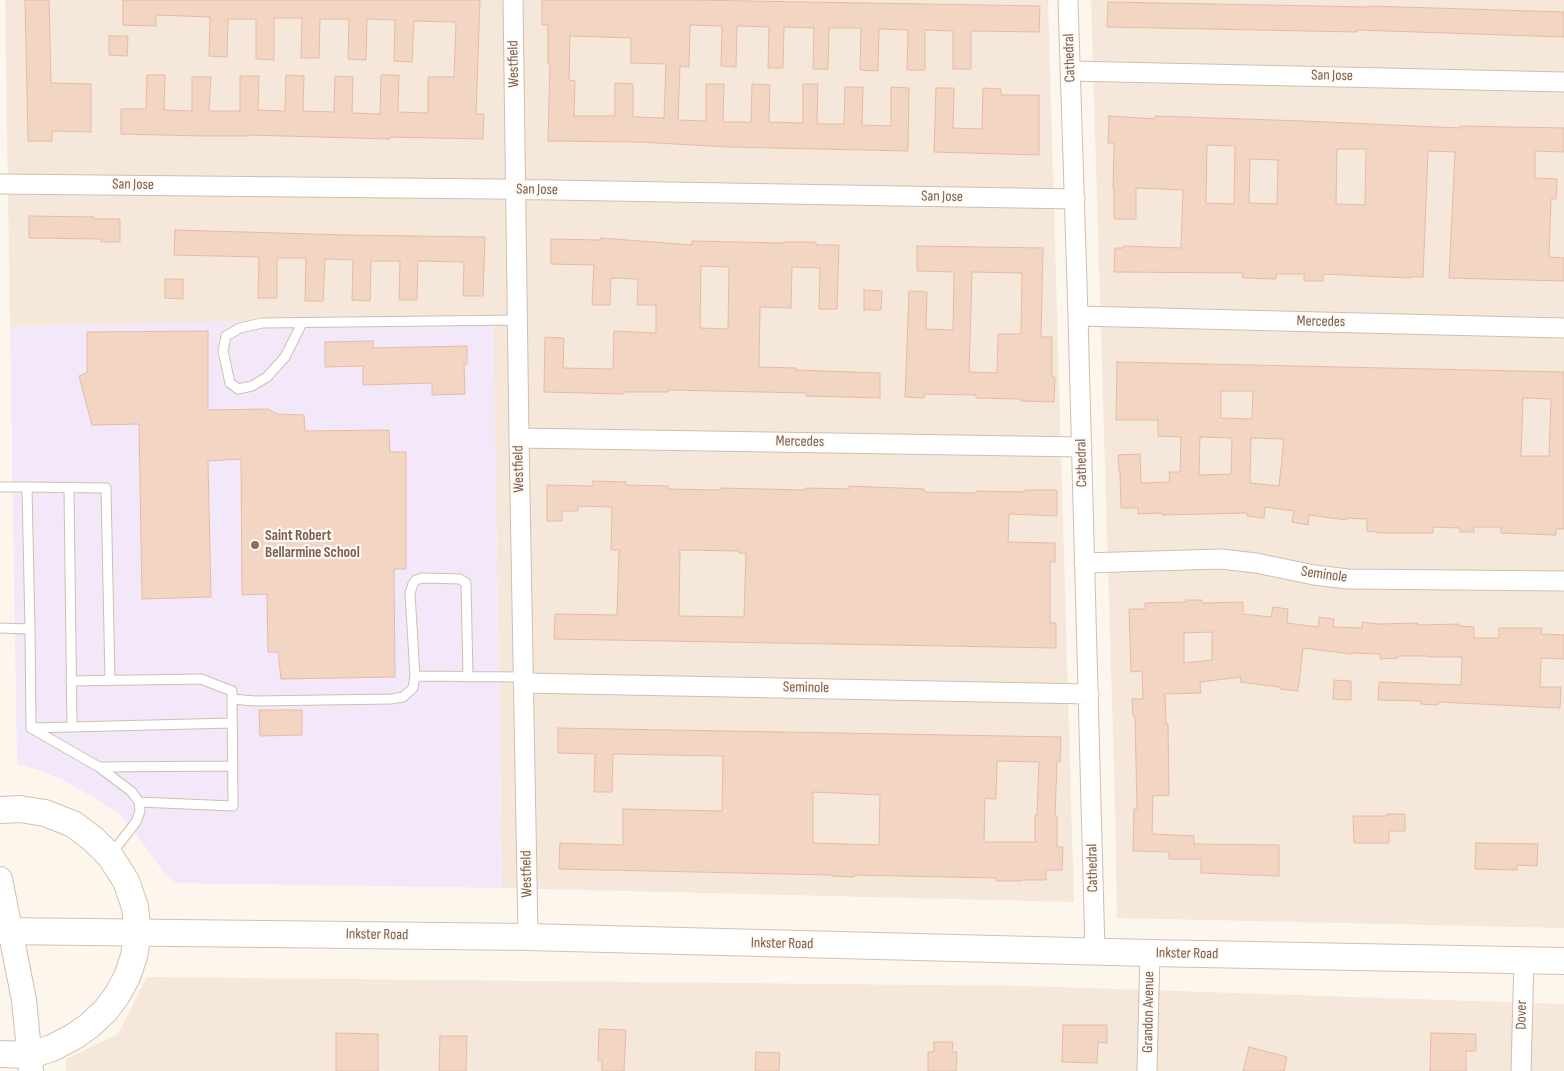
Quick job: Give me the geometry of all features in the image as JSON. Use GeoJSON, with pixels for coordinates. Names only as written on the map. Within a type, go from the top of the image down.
{"type":"FeatureCollection","features":[{"type":"Feature","properties":{"kind":"main road"},"geometry":{"type":"LineString","coordinates":[[0,810],[20,809],[46,813],[73,824],[93,838],[110,856],[126,881],[135,907],[138,933],[134,956],[128,974],[117,995],[106,1010],[89,1026],[30,1063],[0,1054]]}},
{"type":"Feature","properties":{"kind":"main road","name":"Inkster Road"},"geometry":{"type":"LineString","coordinates":[[5,931],[528,937],[1095,952],[1564,961]]}},
{"type":"Feature","properties":{"kind":"street","name":"Westfield"},"geometry":{"type":"LineString","coordinates":[[513,0],[528,937]]}},
{"type":"Feature","properties":{"kind":"street","name":"Cathedral"},"geometry":{"type":"LineString","coordinates":[[1068,0],[1095,952]]}},
{"type":"Feature","properties":{"kind":"street","name":"San Jose"},"geometry":{"type":"LineString","coordinates":[[1071,70],[1564,82]]}},
{"type":"Feature","properties":{"kind":"street","name":"San Jose"},"geometry":{"type":"LineString","coordinates":[[0,184],[516,190],[1075,200]]}},
{"type":"Feature","properties":{"kind":"street","name":"Mercedes"},"geometry":{"type":"LineString","coordinates":[[1078,316],[1564,328]]}},
{"type":"Feature","properties":{"kind":"street","name":"Mercedes"},"geometry":{"type":"LineString","coordinates":[[519,438],[1082,447]]}},
{"type":"Feature","properties":{"kind":"street","name":"Seminole"},"geometry":{"type":"LineString","coordinates":[[1084,563],[1221,559],[1348,579],[1564,581]]}},
{"type":"Feature","properties":{"kind":"street","name":"Seminole"},"geometry":{"type":"LineString","coordinates":[[523,680],[1089,694]]}},
{"type":"Feature","properties":{"kind":"street"},"geometry":{"type":"LineString","coordinates":[[0,879],[5,931],[24,1000],[30,1063]]}},
{"type":"Feature","properties":{"kind":"street","name":"Grandon Avenue"},"geometry":{"type":"LineString","coordinates":[[1148,1071],[1150,953]]}},
{"type":"Feature","properties":{"kind":"street","name":"Dover"},"geometry":{"type":"LineString","coordinates":[[1521,1071],[1524,960]]}},
{"type":"Feature","properties":{"kind":"lane"},"geometry":{"type":"LineString","coordinates":[[302,323],[285,358],[267,377],[252,386],[238,389],[230,383],[222,351],[226,336],[240,328],[262,323],[518,320]]}},
{"type":"Feature","properties":{"kind":"lane"},"geometry":{"type":"LineString","coordinates":[[0,487],[106,488],[110,681]]}},
{"type":"Feature","properties":{"kind":"lane"},"geometry":{"type":"LineString","coordinates":[[27,487],[31,728]]}},
{"type":"Feature","properties":{"kind":"lane"},"geometry":{"type":"LineString","coordinates":[[68,488],[72,727]]}},
{"type":"Feature","properties":{"kind":"lane"},"geometry":{"type":"LineString","coordinates":[[232,699],[256,701],[403,697],[413,688],[415,676],[410,593],[416,580],[422,578],[460,578],[466,583],[468,677]]}},
{"type":"Feature","properties":{"kind":"lane"},"geometry":{"type":"LineString","coordinates":[[0,628],[30,629]]}},
{"type":"Feature","properties":{"kind":"lane"},"geometry":{"type":"LineString","coordinates":[[415,676],[523,680]]}},
{"type":"Feature","properties":{"kind":"lane"},"geometry":{"type":"LineString","coordinates":[[71,681],[201,679],[232,691],[233,806],[139,802]]}},
{"type":"Feature","properties":{"kind":"lane"},"geometry":{"type":"LineString","coordinates":[[31,728],[232,723]]}},
{"type":"Feature","properties":{"kind":"lane"},"geometry":{"type":"LineString","coordinates":[[31,728],[99,767],[132,792],[139,802],[140,810],[136,822],[110,856]]}},
{"type":"Feature","properties":{"kind":"lane"},"geometry":{"type":"LineString","coordinates":[[99,767],[233,766]]}},
{"type":"Feature","properties":{"kind":"shaded area"},"geometry":{"type":"Polygon","coordinates":[[[5,0],[1048,0],[1074,902],[502,888],[493,315],[10,327],[5,0]]]}},
{"type":"Feature","properties":{"kind":"shaded area"},"geometry":{"type":"Polygon","coordinates":[[[1091,0],[1564,0],[1564,928],[1117,918],[1091,0]]]}},
{"type":"Feature","properties":{"kind":"shaded area","name":"Saint Robert Bellarmine School"},"geometry":{"type":"Polygon","coordinates":[[[493,314],[502,888],[176,883],[165,874],[119,814],[61,779],[17,764],[10,327],[493,314]]]}},
{"type":"Feature","properties":{"kind":"shaded area"},"geometry":{"type":"Polygon","coordinates":[[[147,977],[1027,986],[1564,1004],[1564,1071],[66,1071],[66,1059],[118,1034],[147,977]]]}},
{"type":"Feature","properties":{"kind":"building"},"geometry":{"type":"Polygon","coordinates":[[[25,0],[49,0],[51,83],[91,84],[91,132],[52,131],[52,141],[28,141],[25,0]]]}},
{"type":"Feature","properties":{"kind":"building"},"geometry":{"type":"Polygon","coordinates":[[[123,0],[480,0],[476,114],[484,114],[483,139],[121,134],[121,109],[146,109],[147,75],[165,75],[164,110],[192,111],[192,77],[211,77],[209,111],[240,111],[240,76],[259,76],[258,110],[285,111],[286,75],[304,76],[303,111],[334,112],[335,76],[353,77],[352,113],[380,114],[381,75],[399,75],[398,112],[428,113],[428,77],[454,77],[456,22],[414,21],[412,62],[394,61],[395,20],[367,19],[366,60],[348,59],[349,19],[320,19],[319,58],[301,58],[302,18],[274,18],[274,60],[256,59],[256,19],[228,19],[227,57],[209,56],[210,17],[156,15],[156,26],[123,25],[123,0]]]}},
{"type":"Feature","properties":{"kind":"building"},"geometry":{"type":"Polygon","coordinates":[[[542,0],[691,0],[1040,6],[1039,32],[971,31],[971,69],[953,69],[953,31],[925,30],[925,70],[907,70],[908,30],[879,29],[878,71],[860,70],[861,28],[829,28],[828,69],[813,69],[814,28],[784,27],[783,68],[768,68],[769,27],[737,26],[736,67],[721,66],[722,26],[690,25],[689,67],[680,66],[678,120],[706,121],[706,84],[724,84],[723,122],[751,122],[752,84],[770,85],[769,122],[803,123],[803,84],[818,84],[817,124],[844,124],[845,87],[863,87],[862,125],[891,126],[891,87],[909,88],[908,151],[548,141],[550,64],[548,64],[548,25],[542,25],[542,0]],[[570,36],[569,80],[575,81],[574,116],[615,116],[615,83],[633,84],[633,117],[664,118],[666,64],[631,63],[631,38],[570,36]]]}},
{"type":"Feature","properties":{"kind":"building"},"geometry":{"type":"Polygon","coordinates":[[[1108,2],[1369,6],[1564,12],[1564,37],[1357,30],[1357,32],[1107,27],[1108,2]]]}},
{"type":"Feature","properties":{"kind":"building"},"geometry":{"type":"Polygon","coordinates":[[[109,36],[128,36],[127,56],[109,55],[109,36]]]}},
{"type":"Feature","properties":{"kind":"building"},"geometry":{"type":"Polygon","coordinates":[[[936,88],[954,88],[953,128],[982,129],[983,88],[1001,89],[1001,95],[1039,95],[1039,155],[934,152],[936,88]]]}},
{"type":"Feature","properties":{"kind":"building"},"geometry":{"type":"Polygon","coordinates":[[[1109,116],[1155,119],[1155,116],[1303,121],[1460,128],[1460,126],[1564,128],[1564,152],[1535,151],[1535,178],[1557,179],[1556,199],[1551,199],[1549,257],[1564,258],[1564,281],[1449,278],[1455,152],[1428,151],[1423,277],[1323,274],[1323,281],[1304,281],[1304,274],[1276,274],[1276,279],[1242,278],[1243,273],[1114,272],[1115,248],[1124,248],[1124,246],[1181,248],[1183,190],[1136,188],[1136,219],[1114,219],[1114,143],[1108,143],[1109,116]],[[1207,145],[1206,203],[1234,204],[1235,146],[1207,145]],[[1337,149],[1336,204],[1365,205],[1366,149],[1337,149]],[[1250,159],[1249,203],[1277,204],[1278,160],[1250,159]]]}},
{"type":"Feature","properties":{"kind":"building"},"geometry":{"type":"Polygon","coordinates":[[[29,216],[120,219],[120,242],[101,242],[101,239],[29,238],[29,216]]]}},
{"type":"Feature","properties":{"kind":"building"},"geometry":{"type":"Polygon","coordinates":[[[175,230],[485,237],[483,296],[463,296],[464,262],[418,261],[417,300],[399,300],[400,261],[371,261],[370,301],[352,300],[353,260],[325,259],[323,301],[305,301],[306,258],[277,258],[277,298],[258,298],[259,257],[174,255],[175,230]]]}},
{"type":"Feature","properties":{"kind":"building"},"geometry":{"type":"Polygon","coordinates":[[[601,238],[692,245],[692,241],[816,242],[816,245],[839,245],[837,309],[819,309],[820,268],[792,267],[791,308],[760,307],[759,367],[880,373],[880,398],[806,396],[806,393],[668,390],[668,392],[624,392],[624,394],[544,392],[545,337],[564,338],[563,368],[613,369],[614,331],[656,333],[656,305],[637,305],[638,279],[611,278],[610,305],[592,305],[594,265],[551,264],[551,239],[601,240],[601,238]],[[701,266],[700,328],[728,329],[729,267],[701,266]]]}},
{"type":"Feature","properties":{"kind":"building"},"geometry":{"type":"Polygon","coordinates":[[[917,246],[1043,248],[1041,337],[1052,337],[1052,377],[1055,377],[1054,402],[976,398],[976,395],[924,394],[924,398],[905,397],[909,291],[927,292],[926,329],[953,330],[954,272],[917,271],[917,246]],[[972,272],[969,372],[997,373],[998,334],[1021,334],[1022,273],[972,272]]]}},
{"type":"Feature","properties":{"kind":"building"},"geometry":{"type":"Polygon","coordinates":[[[165,279],[183,279],[183,299],[165,298],[165,279]]]}},
{"type":"Feature","properties":{"kind":"building"},"geometry":{"type":"Polygon","coordinates":[[[864,290],[882,291],[881,310],[864,310],[864,290]]]}},
{"type":"Feature","properties":{"kind":"building"},"geometry":{"type":"Polygon","coordinates":[[[208,331],[208,410],[268,409],[277,414],[304,415],[305,431],[389,430],[390,452],[406,452],[406,569],[394,569],[395,677],[281,679],[278,652],[268,652],[267,594],[242,595],[241,459],[208,461],[211,597],[142,599],[139,424],[92,425],[79,376],[87,373],[87,332],[208,331]]]}},
{"type":"Feature","properties":{"kind":"building"},"geometry":{"type":"Polygon","coordinates":[[[373,341],[373,348],[467,346],[467,364],[464,364],[465,394],[432,395],[432,383],[363,385],[363,366],[325,367],[325,342],[373,341]]]}},
{"type":"Feature","properties":{"kind":"building"},"geometry":{"type":"Polygon","coordinates":[[[1117,362],[1564,372],[1564,529],[1556,529],[1556,535],[1501,533],[1501,527],[1474,527],[1474,532],[1460,532],[1460,528],[1433,527],[1433,533],[1377,533],[1367,531],[1367,519],[1347,518],[1347,520],[1309,515],[1308,525],[1292,522],[1294,511],[1265,507],[1264,518],[1247,516],[1247,513],[1138,514],[1138,508],[1121,508],[1118,455],[1140,454],[1141,483],[1170,482],[1169,472],[1180,472],[1181,437],[1158,436],[1158,420],[1116,420],[1117,362]],[[1221,391],[1221,418],[1252,419],[1253,391],[1221,391]],[[1523,398],[1521,456],[1549,456],[1551,399],[1523,398]],[[1200,437],[1199,475],[1231,474],[1232,438],[1200,437]],[[1251,438],[1250,483],[1279,486],[1284,439],[1251,438]]]}},
{"type":"Feature","properties":{"kind":"building"},"geometry":{"type":"Polygon","coordinates":[[[593,481],[626,482],[626,485],[668,486],[668,489],[806,490],[806,488],[849,489],[849,486],[924,489],[924,492],[976,493],[976,491],[1024,492],[1024,490],[1057,490],[1057,516],[1009,514],[1008,542],[1055,543],[1055,562],[1050,562],[1050,623],[1056,623],[1056,648],[554,639],[555,614],[617,615],[619,550],[611,550],[612,507],[578,506],[578,511],[562,511],[562,521],[547,521],[547,485],[593,486],[593,481]],[[680,550],[679,616],[744,617],[746,553],[739,553],[739,551],[680,550]]]}},
{"type":"Feature","properties":{"kind":"building"},"geometry":{"type":"Polygon","coordinates":[[[1186,600],[1202,600],[1202,603],[1243,602],[1243,614],[1271,617],[1273,607],[1288,609],[1287,623],[1318,627],[1319,617],[1334,619],[1333,627],[1362,628],[1362,622],[1378,624],[1418,623],[1418,625],[1459,624],[1459,626],[1474,627],[1474,638],[1499,638],[1499,628],[1542,628],[1541,634],[1564,635],[1564,659],[1541,658],[1540,687],[1561,687],[1560,708],[1438,702],[1438,705],[1421,704],[1421,701],[1378,700],[1379,682],[1461,685],[1462,657],[1398,656],[1398,658],[1380,659],[1380,654],[1352,654],[1303,648],[1298,691],[1240,682],[1241,677],[1200,682],[1201,693],[1165,694],[1166,724],[1168,724],[1169,795],[1153,796],[1152,834],[1194,836],[1194,844],[1279,845],[1279,876],[1201,873],[1201,859],[1169,859],[1169,852],[1133,851],[1134,809],[1137,809],[1135,716],[1133,716],[1132,699],[1143,699],[1142,671],[1131,672],[1129,609],[1145,609],[1145,603],[1186,602],[1186,600]],[[1212,632],[1184,633],[1184,663],[1212,660],[1212,632]]]}},
{"type":"Feature","properties":{"kind":"building"},"geometry":{"type":"Polygon","coordinates":[[[1334,680],[1351,681],[1351,700],[1333,699],[1334,680]]]}},
{"type":"Feature","properties":{"kind":"building"},"geometry":{"type":"Polygon","coordinates":[[[259,710],[302,710],[302,735],[260,736],[259,710]]]}},
{"type":"Feature","properties":{"kind":"building"},"geometry":{"type":"Polygon","coordinates":[[[558,728],[1061,737],[1060,762],[1057,762],[1055,816],[1057,816],[1057,847],[1063,847],[1062,870],[1046,870],[1046,880],[996,881],[996,878],[854,875],[854,877],[559,869],[560,843],[623,845],[623,809],[722,811],[723,756],[613,754],[612,792],[594,792],[595,754],[558,753],[558,728]],[[997,761],[996,799],[985,798],[984,842],[1035,842],[1039,762],[997,761]],[[813,792],[813,843],[879,845],[880,795],[813,792]]]}},
{"type":"Feature","properties":{"kind":"building"},"geometry":{"type":"Polygon","coordinates":[[[1387,814],[1405,814],[1405,831],[1389,831],[1389,843],[1354,843],[1353,816],[1387,816],[1387,814]]]}},
{"type":"Feature","properties":{"kind":"building"},"geometry":{"type":"Polygon","coordinates":[[[1476,843],[1538,844],[1537,866],[1517,865],[1517,870],[1475,869],[1476,843]]]}},
{"type":"Feature","properties":{"kind":"building"},"geometry":{"type":"Polygon","coordinates":[[[1063,1025],[1107,1025],[1107,1043],[1098,1042],[1097,1063],[1062,1062],[1063,1025]]]}},
{"type":"Feature","properties":{"kind":"building"},"geometry":{"type":"Polygon","coordinates":[[[599,1029],[626,1030],[624,1071],[602,1071],[602,1061],[598,1061],[599,1029]]]}},
{"type":"Feature","properties":{"kind":"building"},"geometry":{"type":"Polygon","coordinates":[[[336,1033],[378,1034],[378,1071],[336,1071],[336,1033]]]}},
{"type":"Feature","properties":{"kind":"building"},"geometry":{"type":"Polygon","coordinates":[[[1431,1033],[1476,1034],[1476,1051],[1466,1051],[1466,1071],[1430,1071],[1431,1033]]]}},
{"type":"Feature","properties":{"kind":"building"},"geometry":{"type":"Polygon","coordinates":[[[440,1036],[467,1036],[466,1071],[439,1071],[440,1036]]]}},
{"type":"Feature","properties":{"kind":"building"},"geometry":{"type":"Polygon","coordinates":[[[934,1042],[953,1042],[952,1052],[957,1052],[956,1071],[928,1071],[928,1052],[934,1052],[934,1042]]]}},
{"type":"Feature","properties":{"kind":"building"},"geometry":{"type":"Polygon","coordinates":[[[1249,1047],[1287,1057],[1284,1071],[1243,1071],[1249,1047]]]}},
{"type":"Feature","properties":{"kind":"building"},"geometry":{"type":"Polygon","coordinates":[[[756,1052],[780,1053],[779,1071],[755,1071],[756,1052]]]}},
{"type":"Feature","properties":{"kind":"place","name":"Saint Robert Bellarmine School"},"geometry":{"type":"Point","coordinates":[255,545]}}]}
